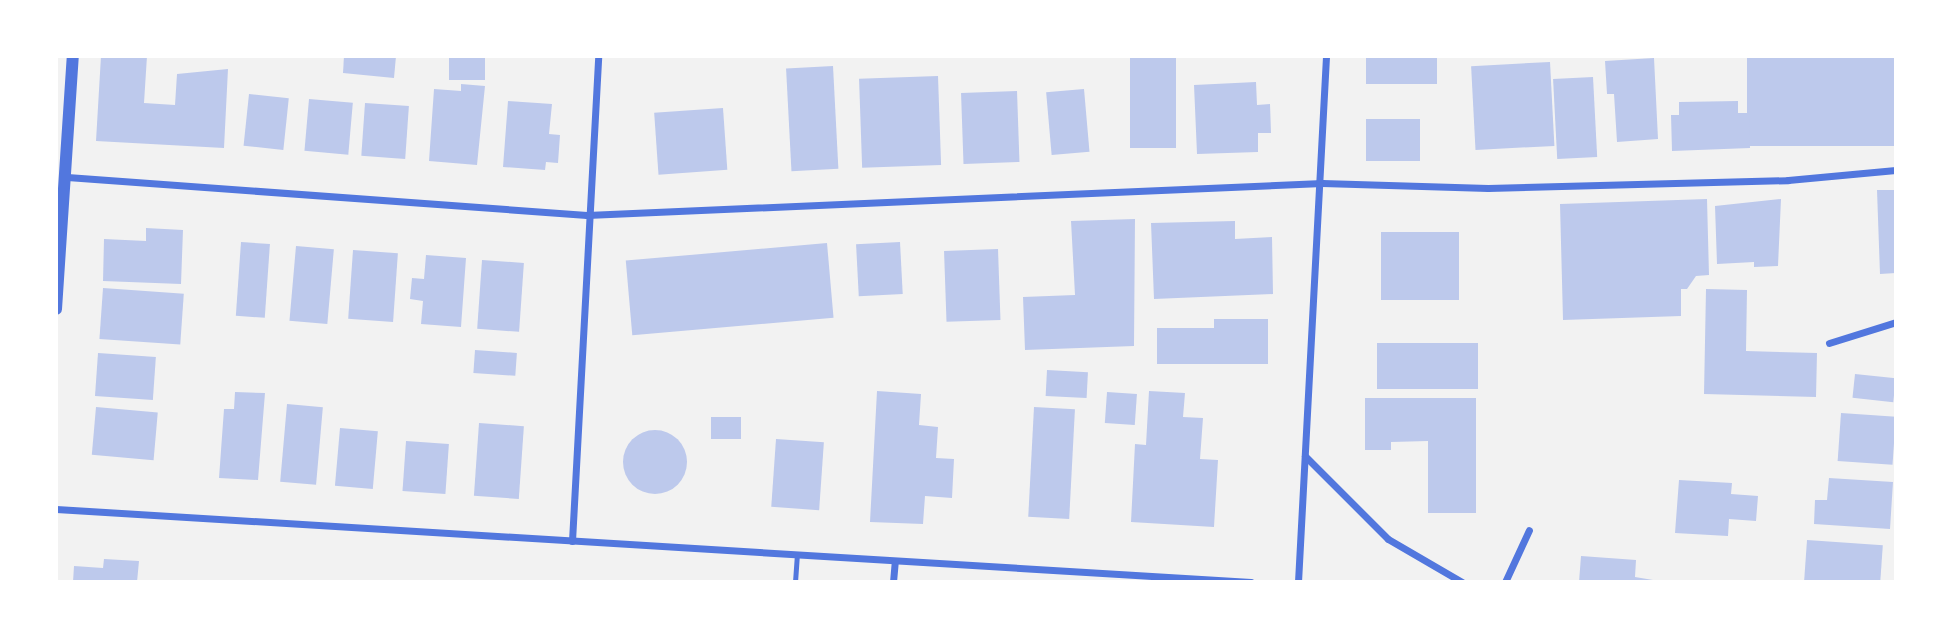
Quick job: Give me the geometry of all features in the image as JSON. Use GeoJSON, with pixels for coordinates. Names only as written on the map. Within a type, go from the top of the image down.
{"type":"FeatureCollection","features":[{"type":"Feature","properties":{"kind":"street"},"geometry":{"type":"LineString","coordinates":[[56,309],[67,177],[73,56]]}},
{"type":"Feature","properties":{"kind":"street"},"geometry":{"type":"LineString","coordinates":[[572,541],[587,215],[598,56]]}},
{"type":"Feature","properties":{"kind":"street"},"geometry":{"type":"LineString","coordinates":[[1298,582],[1322,183],[1326,56]]}},
{"type":"Feature","properties":{"kind":"street"},"geometry":{"type":"LineString","coordinates":[[67,177],[587,215],[1322,183],[1488,188],[1788,180],[1896,170]]}},
{"type":"Feature","properties":{"kind":"street"},"geometry":{"type":"LineString","coordinates":[[1829,343],[1896,322]]}},
{"type":"Feature","properties":{"kind":"street"},"geometry":{"type":"LineString","coordinates":[[1305,456],[1388,539],[1462,582]]}},
{"type":"Feature","properties":{"kind":"street"},"geometry":{"type":"LineString","coordinates":[[56,509],[1251,582]]}},
{"type":"Feature","properties":{"kind":"street"},"geometry":{"type":"LineString","coordinates":[[1505,582],[1529,530]]}},
{"type":"Feature","properties":{"kind":"street"},"geometry":{"type":"LineString","coordinates":[[893,582],[895,561]]}},
{"type":"Feature","properties":{"kind":"lane"},"geometry":{"type":"LineString","coordinates":[[795,582],[797,555]]}},
{"type":"Feature","properties":{"kind":"building"},"geometry":{"type":"Polygon","coordinates":[[[101,56],[147,56],[144,103],[175,105],[177,74],[228,69],[224,148],[96,141],[101,56]]]}},
{"type":"Feature","properties":{"kind":"building"},"geometry":{"type":"Polygon","coordinates":[[[344,56],[396,56],[394,78],[343,73],[344,56]]]}},
{"type":"Feature","properties":{"kind":"building"},"geometry":{"type":"Polygon","coordinates":[[[449,56],[485,56],[485,80],[449,80],[449,56]]]}},
{"type":"Feature","properties":{"kind":"building"},"geometry":{"type":"Polygon","coordinates":[[[1130,56],[1176,56],[1176,148],[1130,148],[1130,56]]]}},
{"type":"Feature","properties":{"kind":"building"},"geometry":{"type":"Polygon","coordinates":[[[1366,56],[1437,56],[1437,84],[1366,84],[1366,56]]]}},
{"type":"Feature","properties":{"kind":"building"},"geometry":{"type":"Polygon","coordinates":[[[1747,56],[1896,56],[1896,146],[1747,146],[1747,56]]]}},
{"type":"Feature","properties":{"kind":"building"},"geometry":{"type":"Polygon","coordinates":[[[1654,58],[1658,139],[1617,142],[1614,94],[1607,94],[1605,61],[1654,58]]]}},
{"type":"Feature","properties":{"kind":"building"},"geometry":{"type":"Polygon","coordinates":[[[1550,62],[1554,146],[1476,150],[1471,66],[1550,62]]]}},
{"type":"Feature","properties":{"kind":"building"},"geometry":{"type":"Polygon","coordinates":[[[833,66],[838,169],[791,171],[786,68],[833,66]]]}},
{"type":"Feature","properties":{"kind":"building"},"geometry":{"type":"Polygon","coordinates":[[[938,76],[941,165],[862,168],[859,79],[938,76]]]}},
{"type":"Feature","properties":{"kind":"building"},"geometry":{"type":"Polygon","coordinates":[[[1593,77],[1597,157],[1557,159],[1553,79],[1593,77]]]}},
{"type":"Feature","properties":{"kind":"building"},"geometry":{"type":"Polygon","coordinates":[[[1256,82],[1257,105],[1270,104],[1271,133],[1258,133],[1258,152],[1197,154],[1194,85],[1256,82]]]}},
{"type":"Feature","properties":{"kind":"building"},"geometry":{"type":"Polygon","coordinates":[[[461,84],[485,86],[477,165],[429,161],[434,89],[461,91],[461,84]]]}},
{"type":"Feature","properties":{"kind":"building"},"geometry":{"type":"Polygon","coordinates":[[[1084,89],[1089,152],[1052,155],[1046,92],[1084,89]]]}},
{"type":"Feature","properties":{"kind":"building"},"geometry":{"type":"Polygon","coordinates":[[[1017,91],[1019,162],[964,164],[961,93],[1017,91]]]}},
{"type":"Feature","properties":{"kind":"building"},"geometry":{"type":"Polygon","coordinates":[[[249,94],[289,98],[283,150],[244,146],[249,94]]]}},
{"type":"Feature","properties":{"kind":"building"},"geometry":{"type":"Polygon","coordinates":[[[309,99],[353,103],[348,155],[304,151],[309,99]]]}},
{"type":"Feature","properties":{"kind":"building"},"geometry":{"type":"Polygon","coordinates":[[[508,101],[552,104],[549,134],[560,135],[558,163],[546,162],[545,170],[503,167],[508,101]]]}},
{"type":"Feature","properties":{"kind":"building"},"geometry":{"type":"Polygon","coordinates":[[[1738,101],[1738,113],[1749,113],[1750,148],[1672,151],[1671,115],[1679,115],[1679,102],[1738,101]]]}},
{"type":"Feature","properties":{"kind":"building"},"geometry":{"type":"Polygon","coordinates":[[[365,103],[409,106],[405,159],[361,156],[365,103]]]}},
{"type":"Feature","properties":{"kind":"building"},"geometry":{"type":"Polygon","coordinates":[[[723,108],[727,170],[658,175],[654,113],[723,108]]]}},
{"type":"Feature","properties":{"kind":"building"},"geometry":{"type":"Polygon","coordinates":[[[1366,119],[1420,119],[1420,161],[1366,161],[1366,119]]]}},
{"type":"Feature","properties":{"kind":"building"},"geometry":{"type":"Polygon","coordinates":[[[1877,190],[1895,190],[1896,194],[1896,273],[1880,274],[1877,190]]]}},
{"type":"Feature","properties":{"kind":"building"},"geometry":{"type":"Polygon","coordinates":[[[1707,199],[1709,275],[1696,276],[1687,289],[1681,289],[1681,316],[1563,320],[1560,204],[1707,199]]]}},
{"type":"Feature","properties":{"kind":"building"},"geometry":{"type":"Polygon","coordinates":[[[1781,199],[1778,266],[1754,267],[1754,262],[1717,264],[1715,206],[1781,199]]]}},
{"type":"Feature","properties":{"kind":"building"},"geometry":{"type":"Polygon","coordinates":[[[1135,219],[1134,346],[1025,350],[1023,297],[1075,295],[1071,221],[1135,219]]]}},
{"type":"Feature","properties":{"kind":"building"},"geometry":{"type":"Polygon","coordinates":[[[1235,221],[1235,239],[1272,237],[1273,294],[1154,299],[1151,223],[1235,221]]]}},
{"type":"Feature","properties":{"kind":"building"},"geometry":{"type":"Polygon","coordinates":[[[146,228],[183,230],[181,284],[103,281],[104,239],[146,241],[146,228]]]}},
{"type":"Feature","properties":{"kind":"building"},"geometry":{"type":"Polygon","coordinates":[[[1381,232],[1459,232],[1459,300],[1381,300],[1381,232]]]}},
{"type":"Feature","properties":{"kind":"building"},"geometry":{"type":"Polygon","coordinates":[[[241,242],[270,244],[265,318],[236,316],[241,242]]]}},
{"type":"Feature","properties":{"kind":"building"},"geometry":{"type":"Polygon","coordinates":[[[900,242],[903,294],[859,296],[856,244],[900,242]]]}},
{"type":"Feature","properties":{"kind":"building"},"geometry":{"type":"Polygon","coordinates":[[[827,243],[834,318],[632,335],[626,261],[827,243]]]}},
{"type":"Feature","properties":{"kind":"building"},"geometry":{"type":"Polygon","coordinates":[[[296,246],[334,249],[327,324],[289,321],[296,246]]]}},
{"type":"Feature","properties":{"kind":"building"},"geometry":{"type":"Polygon","coordinates":[[[998,249],[1000,320],[947,322],[944,251],[998,249]]]}},
{"type":"Feature","properties":{"kind":"building"},"geometry":{"type":"Polygon","coordinates":[[[353,250],[398,253],[393,322],[348,319],[353,250]]]}},
{"type":"Feature","properties":{"kind":"building"},"geometry":{"type":"Polygon","coordinates":[[[426,255],[466,258],[461,327],[421,324],[423,301],[410,299],[412,278],[424,279],[426,255]]]}},
{"type":"Feature","properties":{"kind":"building"},"geometry":{"type":"Polygon","coordinates":[[[482,260],[524,263],[519,332],[477,329],[482,260]]]}},
{"type":"Feature","properties":{"kind":"building"},"geometry":{"type":"Polygon","coordinates":[[[103,288],[184,294],[180,345],[99,339],[103,288]]]}},
{"type":"Feature","properties":{"kind":"building"},"geometry":{"type":"Polygon","coordinates":[[[1706,289],[1747,290],[1746,351],[1817,353],[1816,397],[1704,394],[1706,289]]]}},
{"type":"Feature","properties":{"kind":"building"},"geometry":{"type":"Polygon","coordinates":[[[1214,319],[1268,319],[1268,364],[1157,364],[1157,328],[1214,328],[1214,319]]]}},
{"type":"Feature","properties":{"kind":"building"},"geometry":{"type":"Polygon","coordinates":[[[1377,343],[1478,343],[1478,389],[1377,389],[1377,343]]]}},
{"type":"Feature","properties":{"kind":"building"},"geometry":{"type":"Polygon","coordinates":[[[475,350],[517,353],[515,376],[473,373],[475,350]]]}},
{"type":"Feature","properties":{"kind":"building"},"geometry":{"type":"Polygon","coordinates":[[[98,353],[156,357],[153,400],[95,396],[98,353]]]}},
{"type":"Feature","properties":{"kind":"building"},"geometry":{"type":"Polygon","coordinates":[[[1047,370],[1088,372],[1087,398],[1046,396],[1047,370]]]}},
{"type":"Feature","properties":{"kind":"building"},"geometry":{"type":"Polygon","coordinates":[[[1855,374],[1896,378],[1893,402],[1852,398],[1855,374]]]}},
{"type":"Feature","properties":{"kind":"building"},"geometry":{"type":"Polygon","coordinates":[[[877,391],[921,394],[919,425],[938,427],[936,458],[954,459],[952,498],[925,496],[923,524],[870,522],[877,391]]]}},
{"type":"Feature","properties":{"kind":"building"},"geometry":{"type":"Polygon","coordinates":[[[1149,391],[1185,393],[1183,417],[1203,418],[1200,459],[1218,460],[1214,527],[1131,522],[1135,444],[1146,445],[1149,391]]]}},
{"type":"Feature","properties":{"kind":"building"},"geometry":{"type":"Polygon","coordinates":[[[235,392],[265,393],[258,480],[219,478],[224,409],[234,409],[235,392]]]}},
{"type":"Feature","properties":{"kind":"building"},"geometry":{"type":"Polygon","coordinates":[[[1107,392],[1137,394],[1135,425],[1105,423],[1107,392]]]}},
{"type":"Feature","properties":{"kind":"building"},"geometry":{"type":"Polygon","coordinates":[[[1365,398],[1476,398],[1476,513],[1428,513],[1428,441],[1391,442],[1391,450],[1365,450],[1365,398]]]}},
{"type":"Feature","properties":{"kind":"building"},"geometry":{"type":"Polygon","coordinates":[[[287,404],[323,407],[316,485],[280,482],[287,404]]]}},
{"type":"Feature","properties":{"kind":"building"},"geometry":{"type":"Polygon","coordinates":[[[96,407],[158,412],[154,460],[92,455],[96,407]]]}},
{"type":"Feature","properties":{"kind":"building"},"geometry":{"type":"Polygon","coordinates":[[[1034,407],[1075,409],[1069,519],[1028,517],[1034,407]]]}},
{"type":"Feature","properties":{"kind":"building"},"geometry":{"type":"Polygon","coordinates":[[[1841,413],[1896,417],[1893,465],[1838,461],[1841,413]]]}},
{"type":"Feature","properties":{"kind":"building"},"geometry":{"type":"Polygon","coordinates":[[[711,417],[741,417],[741,439],[711,439],[711,417]]]}},
{"type":"Feature","properties":{"kind":"building"},"geometry":{"type":"Polygon","coordinates":[[[479,423],[524,426],[519,499],[474,496],[479,423]]]}},
{"type":"Feature","properties":{"kind":"building"},"geometry":{"type":"Polygon","coordinates":[[[340,428],[378,431],[373,489],[335,486],[340,428]]]}},
{"type":"Feature","properties":{"kind":"building"},"geometry":{"type":"Polygon","coordinates":[[[655,430],[673,436],[681,444],[687,462],[681,480],[673,488],[655,494],[637,488],[629,480],[623,462],[629,444],[637,436],[655,430]]]}},
{"type":"Feature","properties":{"kind":"building"},"geometry":{"type":"Polygon","coordinates":[[[776,439],[824,442],[819,510],[771,507],[776,439]]]}},
{"type":"Feature","properties":{"kind":"building"},"geometry":{"type":"Polygon","coordinates":[[[406,441],[449,444],[445,494],[403,491],[406,441]]]}},
{"type":"Feature","properties":{"kind":"building"},"geometry":{"type":"Polygon","coordinates":[[[1829,478],[1893,482],[1890,529],[1814,524],[1815,500],[1827,500],[1829,478]]]}},
{"type":"Feature","properties":{"kind":"building"},"geometry":{"type":"Polygon","coordinates":[[[1679,480],[1732,483],[1731,494],[1758,496],[1756,521],[1729,519],[1728,536],[1675,533],[1679,480]]]}},
{"type":"Feature","properties":{"kind":"building"},"geometry":{"type":"Polygon","coordinates":[[[1807,540],[1883,545],[1880,582],[1804,582],[1807,540]]]}},
{"type":"Feature","properties":{"kind":"building"},"geometry":{"type":"Polygon","coordinates":[[[1581,556],[1636,560],[1635,577],[1665,582],[1579,582],[1581,556]]]}},
{"type":"Feature","properties":{"kind":"building"},"geometry":{"type":"Polygon","coordinates":[[[104,559],[139,561],[137,582],[73,582],[74,566],[103,568],[104,559]]]}}]}
